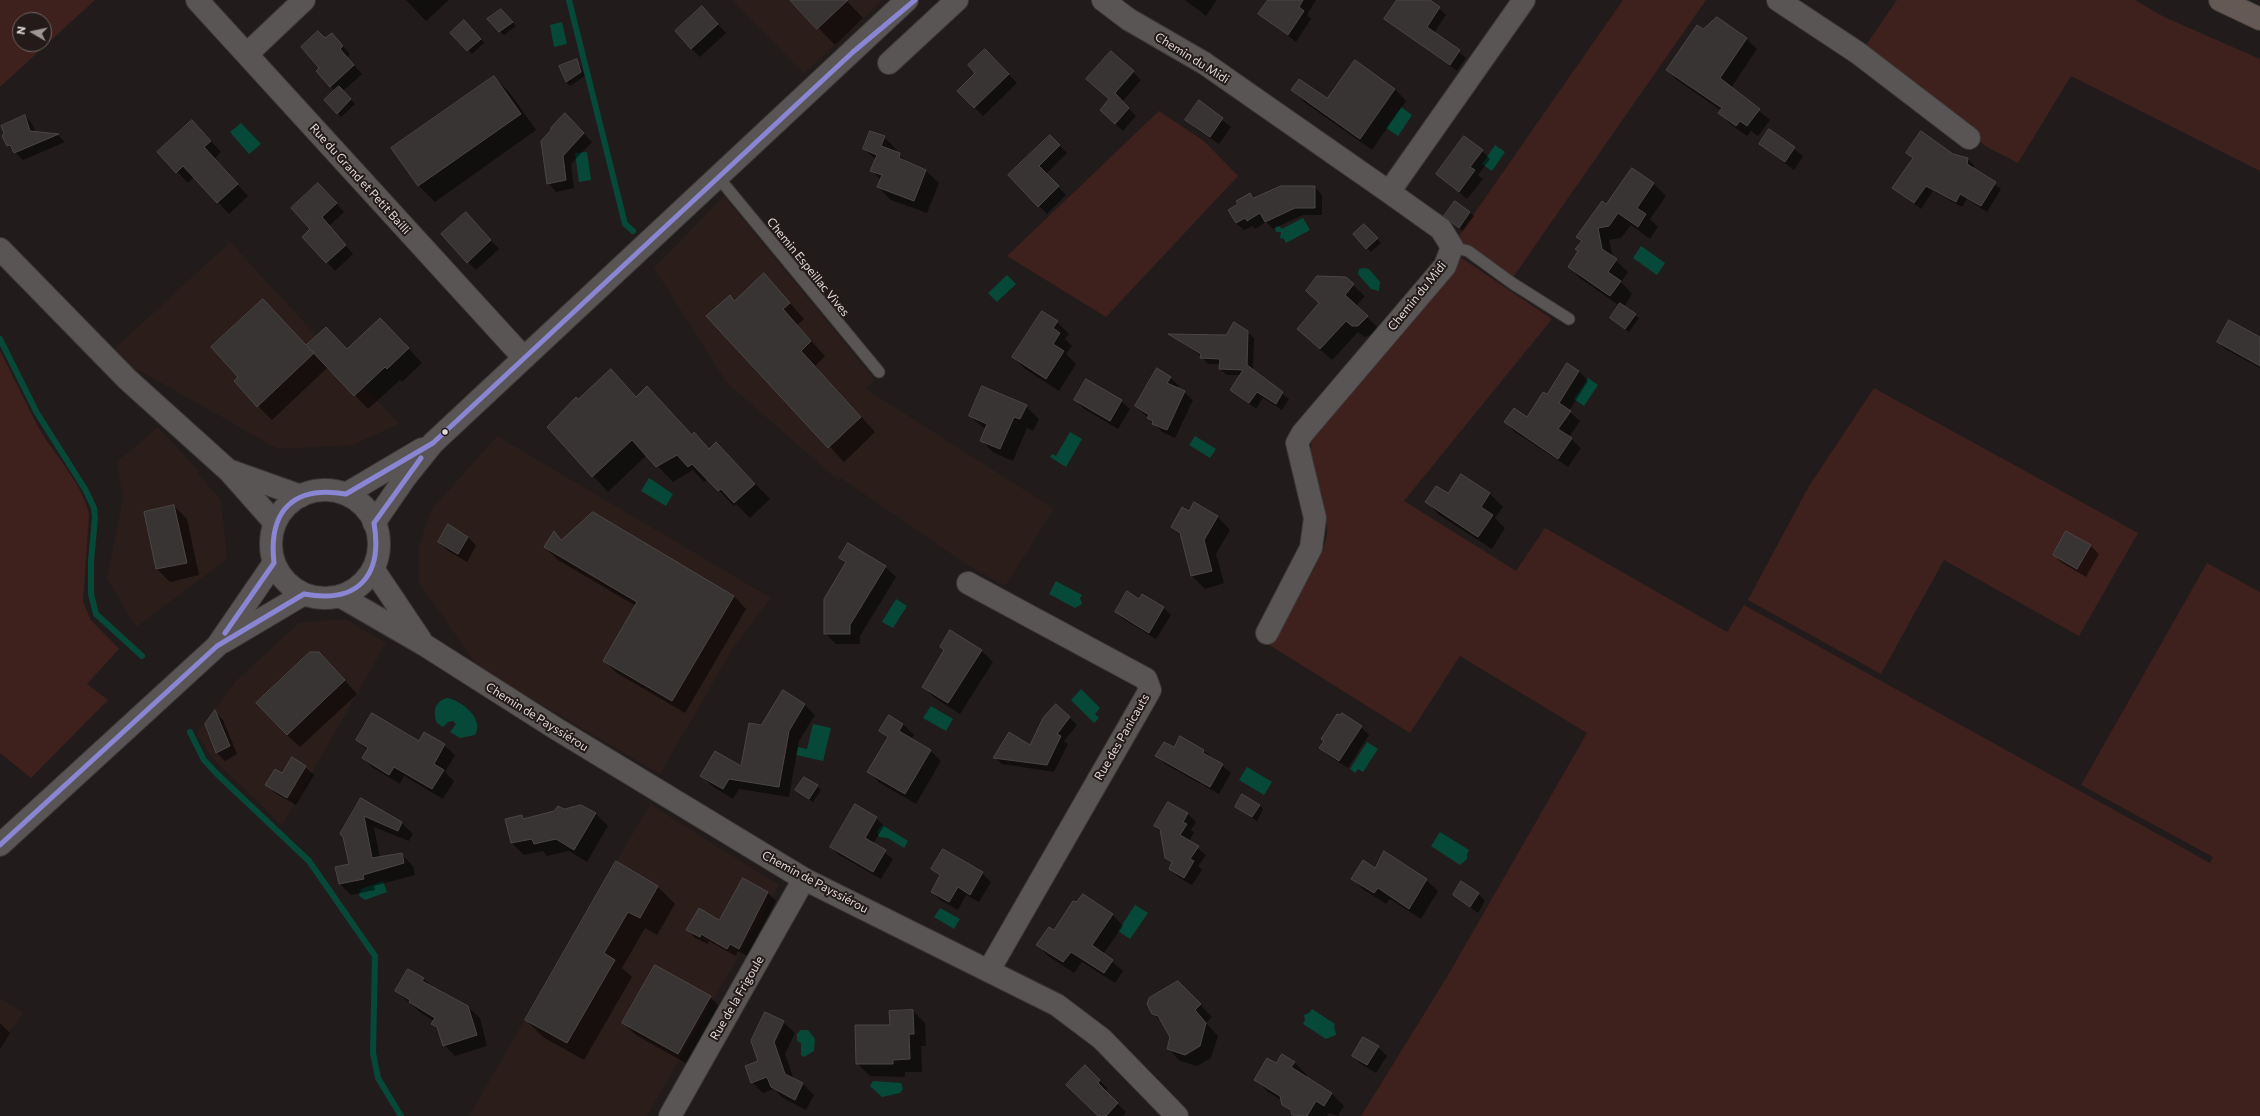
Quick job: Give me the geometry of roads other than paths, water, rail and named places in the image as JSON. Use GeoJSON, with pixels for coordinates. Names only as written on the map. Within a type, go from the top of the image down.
{"type":"FeatureCollection","features":[{"type":"Feature","properties":{"kind":"highway"},"geometry":{"type":"LineString","coordinates":[[2220,0],[2260,19]]}},
{"type":"Feature","properties":{"kind":"street","name":"Rue du Grand et Petit Bailli"},"geometry":{"type":"LineString","coordinates":[[197,0],[524,358]]}},
{"type":"Feature","properties":{"kind":"street"},"geometry":{"type":"LineString","coordinates":[[247,54],[304,0]]}},
{"type":"Feature","properties":{"kind":"street"},"geometry":{"type":"LineString","coordinates":[[374,523],[405,478],[433,443],[908,0]]}},
{"type":"Feature","properties":{"kind":"street"},"geometry":{"type":"LineString","coordinates":[[853,52],[915,0]]}},
{"type":"Feature","properties":{"kind":"street"},"geometry":{"type":"LineString","coordinates":[[889,62],[957,0]]}},
{"type":"Feature","properties":{"kind":"street","name":"Chemin du Midi"},"geometry":{"type":"LineString","coordinates":[[1103,0],[1128,19],[1204,63],[1389,192],[1440,229],[1452,247],[1445,266],[1302,434],[1297,443],[1316,518],[1311,548],[1268,633]]}},
{"type":"Feature","properties":{"kind":"street"},"geometry":{"type":"LineString","coordinates":[[1389,192],[1524,0]]}},
{"type":"Feature","properties":{"kind":"street"},"geometry":{"type":"LineString","coordinates":[[1778,0],[1858,53],[1969,138]]}},
{"type":"Feature","properties":{"kind":"street"},"geometry":{"type":"LineString","coordinates":[[0,249],[127,379],[229,471],[275,523]]}},
{"type":"Feature","properties":{"kind":"street"},"geometry":{"type":"LineString","coordinates":[[346,494],[433,443]]}},
{"type":"Feature","properties":{"kind":"street"},"geometry":{"type":"LineString","coordinates":[[229,471],[301,496]]}},
{"type":"Feature","properties":{"kind":"street"},"geometry":{"type":"LineString","coordinates":[[323,491],[346,494],[358,501],[367,511],[374,523],[378,538],[378,554],[373,569],[364,581],[353,590],[340,596],[322,598],[304,594],[291,586],[281,576],[274,563],[271,536],[275,523],[282,512],[301,496],[323,491]]}},
{"type":"Feature","properties":{"kind":"street"},"geometry":{"type":"LineString","coordinates":[[217,646],[274,563]]}},
{"type":"Feature","properties":{"kind":"street","name":"Chemin de Payssiérou"},"geometry":{"type":"LineString","coordinates":[[373,569],[423,644]]}},
{"type":"Feature","properties":{"kind":"street","name":"Rue des Panicauts"},"geometry":{"type":"LineString","coordinates":[[968,583],[1146,680],[1150,690],[989,970]]}},
{"type":"Feature","properties":{"kind":"street"},"geometry":{"type":"LineString","coordinates":[[0,845],[217,646],[304,594]]}},
{"type":"Feature","properties":{"kind":"street","name":"Chemin de Payssiérou"},"geometry":{"type":"LineString","coordinates":[[340,596],[423,644],[555,728],[804,879],[1057,1005],[1102,1039],[1177,1116]]}},
{"type":"Feature","properties":{"kind":"street","name":"Rue de la Frigoule"},"geometry":{"type":"LineString","coordinates":[[670,1116],[804,879]]}},
{"type":"Feature","properties":{"kind":"lane","name":"Chemin Espeillac Vives"},"geometry":{"type":"LineString","coordinates":[[718,177],[879,372]]}},
{"type":"Feature","properties":{"kind":"lane"},"geometry":{"type":"LineString","coordinates":[[1452,247],[1468,251],[1512,283],[1569,319]]}},
{"type":"Feature","properties":{"kind":"waterway"},"geometry":{"type":"LineString","coordinates":[[569,0],[625,224],[633,231]]}},
{"type":"Feature","properties":{"kind":"waterway"},"geometry":{"type":"LineString","coordinates":[[0,339],[37,413],[85,489],[94,508],[95,518],[91,561],[91,594],[96,614],[142,656]]}},
{"type":"Feature","properties":{"kind":"waterway"},"geometry":{"type":"LineString","coordinates":[[190,732],[204,760],[309,861],[375,956],[373,1053],[378,1078],[401,1116]]}}]}
